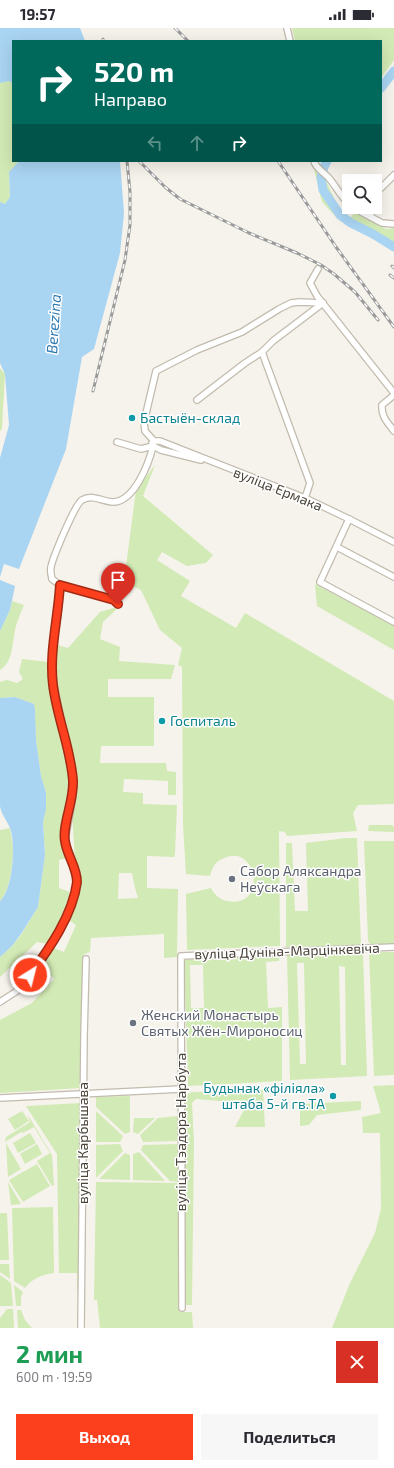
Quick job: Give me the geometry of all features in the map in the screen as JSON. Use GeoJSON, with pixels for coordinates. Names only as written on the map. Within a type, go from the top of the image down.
{"type":"FeatureCollection","features":[{"type":"Feature","properties":{"kind":"street"},"geometry":{"type":"LineString","coordinates":[[287,28],[290,40]]}},
{"type":"Feature","properties":{"kind":"street"},"geometry":{"type":"LineString","coordinates":[[314,163],[328,177],[342,197]]}},
{"type":"Feature","properties":{"kind":"street"},"geometry":{"type":"LineString","coordinates":[[382,187],[394,175]]}},
{"type":"Feature","properties":{"kind":"street"},"geometry":{"type":"LineString","coordinates":[[365,214],[382,223],[394,224]]}},
{"type":"Feature","properties":{"kind":"street"},"geometry":{"type":"LineString","coordinates":[[318,269],[310,283],[317,296],[394,394],[382,405],[381,411],[383,417],[394,431]]}},
{"type":"Feature","properties":{"kind":"street"},"geometry":{"type":"LineString","coordinates":[[118,604],[114,600],[60,585],[52,579],[50,569],[77,506],[83,500],[90,498],[97,498],[109,502],[118,502],[123,500],[133,490],[145,468],[150,458],[153,443],[145,431],[145,416],[156,371],[198,350],[242,332],[291,303],[323,303]]}},
{"type":"Feature","properties":{"kind":"street"},"geometry":{"type":"LineString","coordinates":[[198,400],[245,363],[262,352],[273,341],[323,303]]}},
{"type":"Feature","properties":{"kind":"street"},"geometry":{"type":"LineString","coordinates":[[262,352],[310,483],[305,498]]}},
{"type":"Feature","properties":{"kind":"street","name":"вуліца Ермака"},"geometry":{"type":"LineString","coordinates":[[117,442],[141,449],[160,441],[305,498],[394,542]]}},
{"type":"Feature","properties":{"kind":"street"},"geometry":{"type":"LineString","coordinates":[[349,519],[320,582],[394,622]]}},
{"type":"Feature","properties":{"kind":"street"},"geometry":{"type":"LineString","coordinates":[[337,547],[394,577]]}},
{"type":"Feature","properties":{"kind":"street"},"geometry":{"type":"LineString","coordinates":[[0,1002],[17,991],[51,945],[68,914],[77,885],[77,875],[64,840],[73,796],[73,779],[53,680],[53,642],[58,614],[60,585]]}},
{"type":"Feature","properties":{"kind":"street","name":"вуліца Дуніна-Марцінкевіча"},"geometry":{"type":"LineString","coordinates":[[181,956],[394,947]]}},
{"type":"Feature","properties":{"kind":"street","name":"вуліца Тэадора Нарбута"},"geometry":{"type":"LineString","coordinates":[[181,956],[182,1308]]}},
{"type":"Feature","properties":{"kind":"street","name":"вуліца Карбышава"},"geometry":{"type":"LineString","coordinates":[[81,1328],[86,959]]}},
{"type":"Feature","properties":{"kind":"street"},"geometry":{"type":"LineString","coordinates":[[0,1098],[181,1089]]}},
{"type":"Feature","properties":{"kind":"green space"},"geometry":{"type":"Polygon","coordinates":[[[292,28],[394,28],[394,60],[382,77],[382,40],[295,40],[292,28]]]}},
{"type":"Feature","properties":{"kind":"green space"},"geometry":{"type":"Polygon","coordinates":[[[10,81],[12,84],[12,162],[18,162],[9,172],[10,197],[5,204],[0,202],[0,83],[10,81]]]}},
{"type":"Feature","properties":{"kind":"green space"},"geometry":{"type":"Polygon","coordinates":[[[314,169],[326,181],[339,208],[342,211],[342,214],[346,214],[350,218],[353,214],[359,214],[386,229],[394,228],[394,248],[338,219],[322,202],[314,169]]]}},
{"type":"Feature","properties":{"kind":"green space"},"geometry":{"type":"Polygon","coordinates":[[[0,368],[5,374],[2,428],[0,432],[0,368]]]}},
{"type":"Feature","properties":{"kind":"green space"},"geometry":{"type":"Polygon","coordinates":[[[155,465],[143,496],[213,555],[206,563],[187,566],[162,552],[157,560],[190,581],[181,596],[236,628],[245,613],[394,701],[394,804],[358,805],[353,813],[357,831],[287,836],[285,832],[279,831],[280,946],[187,950],[186,894],[211,888],[222,899],[227,901],[240,901],[249,895],[253,886],[253,876],[250,866],[243,859],[234,856],[217,862],[210,876],[186,874],[183,825],[182,667],[178,665],[182,648],[160,630],[141,590],[124,582],[136,490],[155,465]]]}},
{"type":"Feature","properties":{"kind":"green space"},"geometry":{"type":"Polygon","coordinates":[[[315,584],[394,626],[394,650],[317,606],[315,584]]]}},
{"type":"Feature","properties":{"kind":"green space"},"geometry":{"type":"Polygon","coordinates":[[[12,601],[24,605],[16,626],[12,650],[8,662],[0,670],[0,631],[10,610],[12,601]]]}},
{"type":"Feature","properties":{"kind":"green space"},"geometry":{"type":"Polygon","coordinates":[[[120,606],[103,622],[100,639],[120,647],[119,661],[175,665],[171,679],[108,679],[108,697],[154,697],[154,746],[101,746],[100,763],[166,763],[167,771],[176,772],[176,795],[168,795],[168,781],[124,779],[123,792],[143,793],[143,804],[177,805],[174,857],[147,856],[147,888],[178,889],[177,957],[164,958],[164,934],[91,938],[90,952],[84,954],[81,1088],[0,1093],[0,1020],[32,1003],[54,979],[42,965],[54,948],[64,952],[76,925],[69,920],[81,881],[75,861],[72,813],[77,787],[58,697],[56,670],[57,645],[68,648],[100,612],[120,606]],[[119,873],[118,899],[138,898],[132,873],[119,873]]]}},
{"type":"Feature","properties":{"kind":"green space"},"geometry":{"type":"Polygon","coordinates":[[[22,659],[48,662],[49,684],[68,771],[69,793],[60,839],[67,858],[59,860],[59,888],[70,892],[62,919],[48,944],[37,942],[0,977],[0,957],[21,935],[38,907],[45,855],[43,822],[46,809],[46,793],[41,776],[36,740],[34,704],[15,697],[0,698],[0,682],[7,680],[17,683],[23,679],[19,672],[22,659]]]}},
{"type":"Feature","properties":{"kind":"green space"},"geometry":{"type":"Polygon","coordinates":[[[369,825],[392,825],[394,827],[394,832],[368,831],[369,825]]]}},
{"type":"Feature","properties":{"kind":"green space"},"geometry":{"type":"Polygon","coordinates":[[[10,828],[13,847],[12,869],[9,884],[0,901],[0,830],[10,828]]]}},
{"type":"Feature","properties":{"kind":"green space"},"geometry":{"type":"Polygon","coordinates":[[[357,838],[361,945],[286,947],[286,843],[292,843],[295,911],[308,911],[306,843],[357,838]]]}},
{"type":"Feature","properties":{"kind":"green space"},"geometry":{"type":"Polygon","coordinates":[[[364,841],[394,841],[394,944],[370,944],[368,940],[364,841]]]}},
{"type":"Feature","properties":{"kind":"green space"},"geometry":{"type":"Polygon","coordinates":[[[369,952],[394,952],[394,1075],[374,1076],[369,952]]]}},
{"type":"Feature","properties":{"kind":"green space"},"geometry":{"type":"Polygon","coordinates":[[[363,953],[367,1076],[290,1080],[287,955],[363,953]],[[297,963],[300,1064],[306,1064],[304,963],[297,963]],[[339,966],[341,1065],[346,1065],[345,967],[339,966]]]}},
{"type":"Feature","properties":{"kind":"green space"},"geometry":{"type":"Polygon","coordinates":[[[280,954],[279,961],[266,962],[268,1008],[282,1007],[282,1081],[188,1086],[184,960],[280,954]],[[190,965],[191,1008],[204,1008],[203,965],[190,965]]]}},
{"type":"Feature","properties":{"kind":"green space"},"geometry":{"type":"Polygon","coordinates":[[[394,1085],[394,1328],[332,1328],[350,1283],[375,1233],[381,1209],[380,1133],[363,1133],[362,1117],[381,1113],[373,1086],[394,1085]]]}},
{"type":"Feature","properties":{"kind":"green space"},"geometry":{"type":"Polygon","coordinates":[[[263,1090],[265,1127],[235,1127],[245,1108],[244,1103],[196,1099],[192,1103],[194,1142],[192,1305],[185,1305],[185,1095],[192,1092],[263,1090]]]}},
{"type":"Feature","properties":{"kind":"green space"},"geometry":{"type":"Polygon","coordinates":[[[130,1096],[130,1132],[125,1134],[96,1107],[96,1097],[130,1096]]]}},
{"type":"Feature","properties":{"kind":"green space"},"geometry":{"type":"Polygon","coordinates":[[[361,1101],[361,1110],[317,1115],[309,1125],[300,1126],[300,1104],[361,1101]]]}},
{"type":"Feature","properties":{"kind":"green space"},"geometry":{"type":"Polygon","coordinates":[[[81,1103],[81,1290],[77,1290],[77,1273],[59,1273],[57,1154],[26,1106],[81,1103]]]}},
{"type":"Feature","properties":{"kind":"green space"},"geometry":{"type":"Polygon","coordinates":[[[22,1111],[29,1121],[15,1130],[8,1119],[22,1111]]]}},
{"type":"Feature","properties":{"kind":"green space"},"geometry":{"type":"Polygon","coordinates":[[[96,1111],[123,1136],[120,1142],[96,1142],[96,1111]]]}},
{"type":"Feature","properties":{"kind":"green space"},"geometry":{"type":"Polygon","coordinates":[[[28,1115],[52,1155],[54,1185],[52,1186],[37,1161],[50,1153],[34,1127],[23,1133],[21,1132],[5,1142],[6,1137],[30,1122],[28,1115]]]}},
{"type":"Feature","properties":{"kind":"green space"},"geometry":{"type":"Polygon","coordinates":[[[178,1116],[178,1141],[143,1142],[140,1135],[158,1118],[178,1116]]]}},
{"type":"Feature","properties":{"kind":"green space"},"geometry":{"type":"Polygon","coordinates":[[[134,1118],[155,1118],[138,1134],[133,1132],[134,1118]]]}},
{"type":"Feature","properties":{"kind":"green space"},"geometry":{"type":"Polygon","coordinates":[[[30,1133],[36,1143],[18,1153],[13,1143],[30,1133]]]}},
{"type":"Feature","properties":{"kind":"green space"},"geometry":{"type":"Polygon","coordinates":[[[6,1144],[21,1169],[8,1177],[6,1144]]]}},
{"type":"Feature","properties":{"kind":"green space"},"geometry":{"type":"Polygon","coordinates":[[[37,1144],[42,1154],[25,1164],[20,1154],[37,1144]]]}},
{"type":"Feature","properties":{"kind":"green space"},"geometry":{"type":"Polygon","coordinates":[[[120,1144],[123,1151],[96,1178],[96,1145],[120,1144]]]}},
{"type":"Feature","properties":{"kind":"green space"},"geometry":{"type":"Polygon","coordinates":[[[178,1144],[179,1182],[170,1181],[141,1150],[143,1145],[178,1144]]]}},
{"type":"Feature","properties":{"kind":"green space"},"geometry":{"type":"Polygon","coordinates":[[[139,1152],[165,1181],[133,1180],[133,1154],[139,1152]]]}},
{"type":"Feature","properties":{"kind":"green space"},"geometry":{"type":"Polygon","coordinates":[[[125,1153],[130,1155],[130,1180],[99,1179],[125,1153]]]}},
{"type":"Feature","properties":{"kind":"green space"},"geometry":{"type":"Polygon","coordinates":[[[37,1164],[50,1186],[23,1202],[9,1180],[37,1164]]]}},
{"type":"Feature","properties":{"kind":"green space"},"geometry":{"type":"Polygon","coordinates":[[[8,1182],[21,1204],[11,1205],[8,1182]]]}},
{"type":"Feature","properties":{"kind":"green space"},"geometry":{"type":"Polygon","coordinates":[[[96,1182],[180,1183],[179,1312],[192,1312],[193,1328],[99,1328],[97,1300],[94,1300],[96,1182]]]}},
{"type":"Feature","properties":{"kind":"green space"},"geometry":{"type":"Polygon","coordinates":[[[53,1207],[54,1273],[38,1278],[25,1288],[14,1281],[12,1208],[53,1207]]]}},
{"type":"Feature","properties":{"kind":"green space"},"geometry":{"type":"Polygon","coordinates":[[[0,1213],[7,1213],[9,1260],[0,1260],[0,1213]]]}},
{"type":"Feature","properties":{"kind":"green space"},"geometry":{"type":"Polygon","coordinates":[[[0,1264],[9,1264],[10,1279],[0,1272],[0,1264]]]}},
{"type":"Feature","properties":{"kind":"green space"},"geometry":{"type":"Polygon","coordinates":[[[0,1275],[11,1283],[13,1306],[0,1306],[0,1275]]]}},
{"type":"Feature","properties":{"kind":"green space"},"geometry":{"type":"Polygon","coordinates":[[[14,1285],[23,1292],[21,1297],[21,1306],[16,1306],[14,1285]]]}},
{"type":"Feature","properties":{"kind":"green space"},"geometry":{"type":"Polygon","coordinates":[[[7,1309],[13,1309],[14,1328],[0,1328],[0,1318],[7,1309]]]}},
{"type":"Feature","properties":{"kind":"green space"},"geometry":{"type":"Polygon","coordinates":[[[17,1310],[21,1310],[25,1320],[32,1328],[18,1328],[17,1310]]]}},
{"type":"Feature","properties":{"kind":"water"},"geometry":{"type":"Polygon","coordinates":[[[0,28],[80,28],[85,40],[12,40],[12,84],[10,81],[0,83],[0,28]]]}},
{"type":"Feature","properties":{"kind":"water","name":"Berezina"},"geometry":{"type":"Polygon","coordinates":[[[18,162],[120,162],[124,213],[120,253],[94,349],[82,357],[66,449],[19,569],[4,564],[0,577],[0,458],[9,425],[5,374],[0,363],[0,202],[5,204],[10,197],[9,172],[18,162]]]}},
{"type":"Feature","properties":{"kind":"water"},"geometry":{"type":"Polygon","coordinates":[[[0,580],[15,586],[10,610],[0,631],[0,580]]]}},
{"type":"Feature","properties":{"kind":"water"},"geometry":{"type":"Polygon","coordinates":[[[15,697],[34,704],[36,740],[41,776],[46,793],[46,809],[43,822],[45,855],[38,907],[12,946],[0,957],[0,901],[8,887],[12,866],[13,844],[9,825],[1,811],[0,805],[0,698],[15,697]]]}},
{"type":"Feature","properties":{"kind":"waterway"},"geometry":{"type":"LineString","coordinates":[[382,87],[394,71]]}},
{"type":"Feature","properties":{"kind":"waterway"},"geometry":{"type":"LineString","coordinates":[[326,162],[321,177],[323,190],[340,215],[351,223],[394,247]]}},
{"type":"Feature","properties":{"kind":"railway"},"geometry":{"type":"LineString","coordinates":[[175,28],[187,40]]}},
{"type":"Feature","properties":{"kind":"railway"},"geometry":{"type":"LineString","coordinates":[[93,391],[125,260],[130,225],[130,192],[127,162]]}},
{"type":"Feature","properties":{"kind":"railway"},"geometry":{"type":"LineString","coordinates":[[140,162],[165,187],[180,199],[249,233],[297,253],[321,265],[355,292],[378,320]]}},
{"type":"Feature","properties":{"kind":"railway"},"geometry":{"type":"LineString","coordinates":[[279,162],[336,247],[394,327]]}},
{"type":"Feature","properties":{"kind":"railway"},"geometry":{"type":"LineString","coordinates":[[390,275],[394,278]]}},
{"type":"Feature","properties":{"kind":"place","name":"Бастыён-склад"},"geometry":{"type":"Point","coordinates":[132,418]}},
{"type":"Feature","properties":{"kind":"place","name":"Госпиталь"},"geometry":{"type":"Point","coordinates":[162,721]}},
{"type":"Feature","properties":{"kind":"place","name":"Сабор Аляксандра Неўскага"},"geometry":{"type":"Point","coordinates":[232,879]}},
{"type":"Feature","properties":{"kind":"place","name":"Женский Монастырь Святых Жён-Мироносиц"},"geometry":{"type":"Point","coordinates":[133,1023]}},
{"type":"Feature","properties":{"kind":"place","name":"Будынак «філіяла» штаба 5-й гв.ТА"},"geometry":{"type":"Point","coordinates":[333,1096]}},
{"type":"Feature","properties":{"kind":"route"},"geometry":{"type":"LineString","coordinates":[[30,975],[51,945],[64,922],[77,885],[77,875],[64,840],[73,796],[73,779],[53,686],[53,642],[58,614],[60,585],[114,600],[118,604]]}}]}
